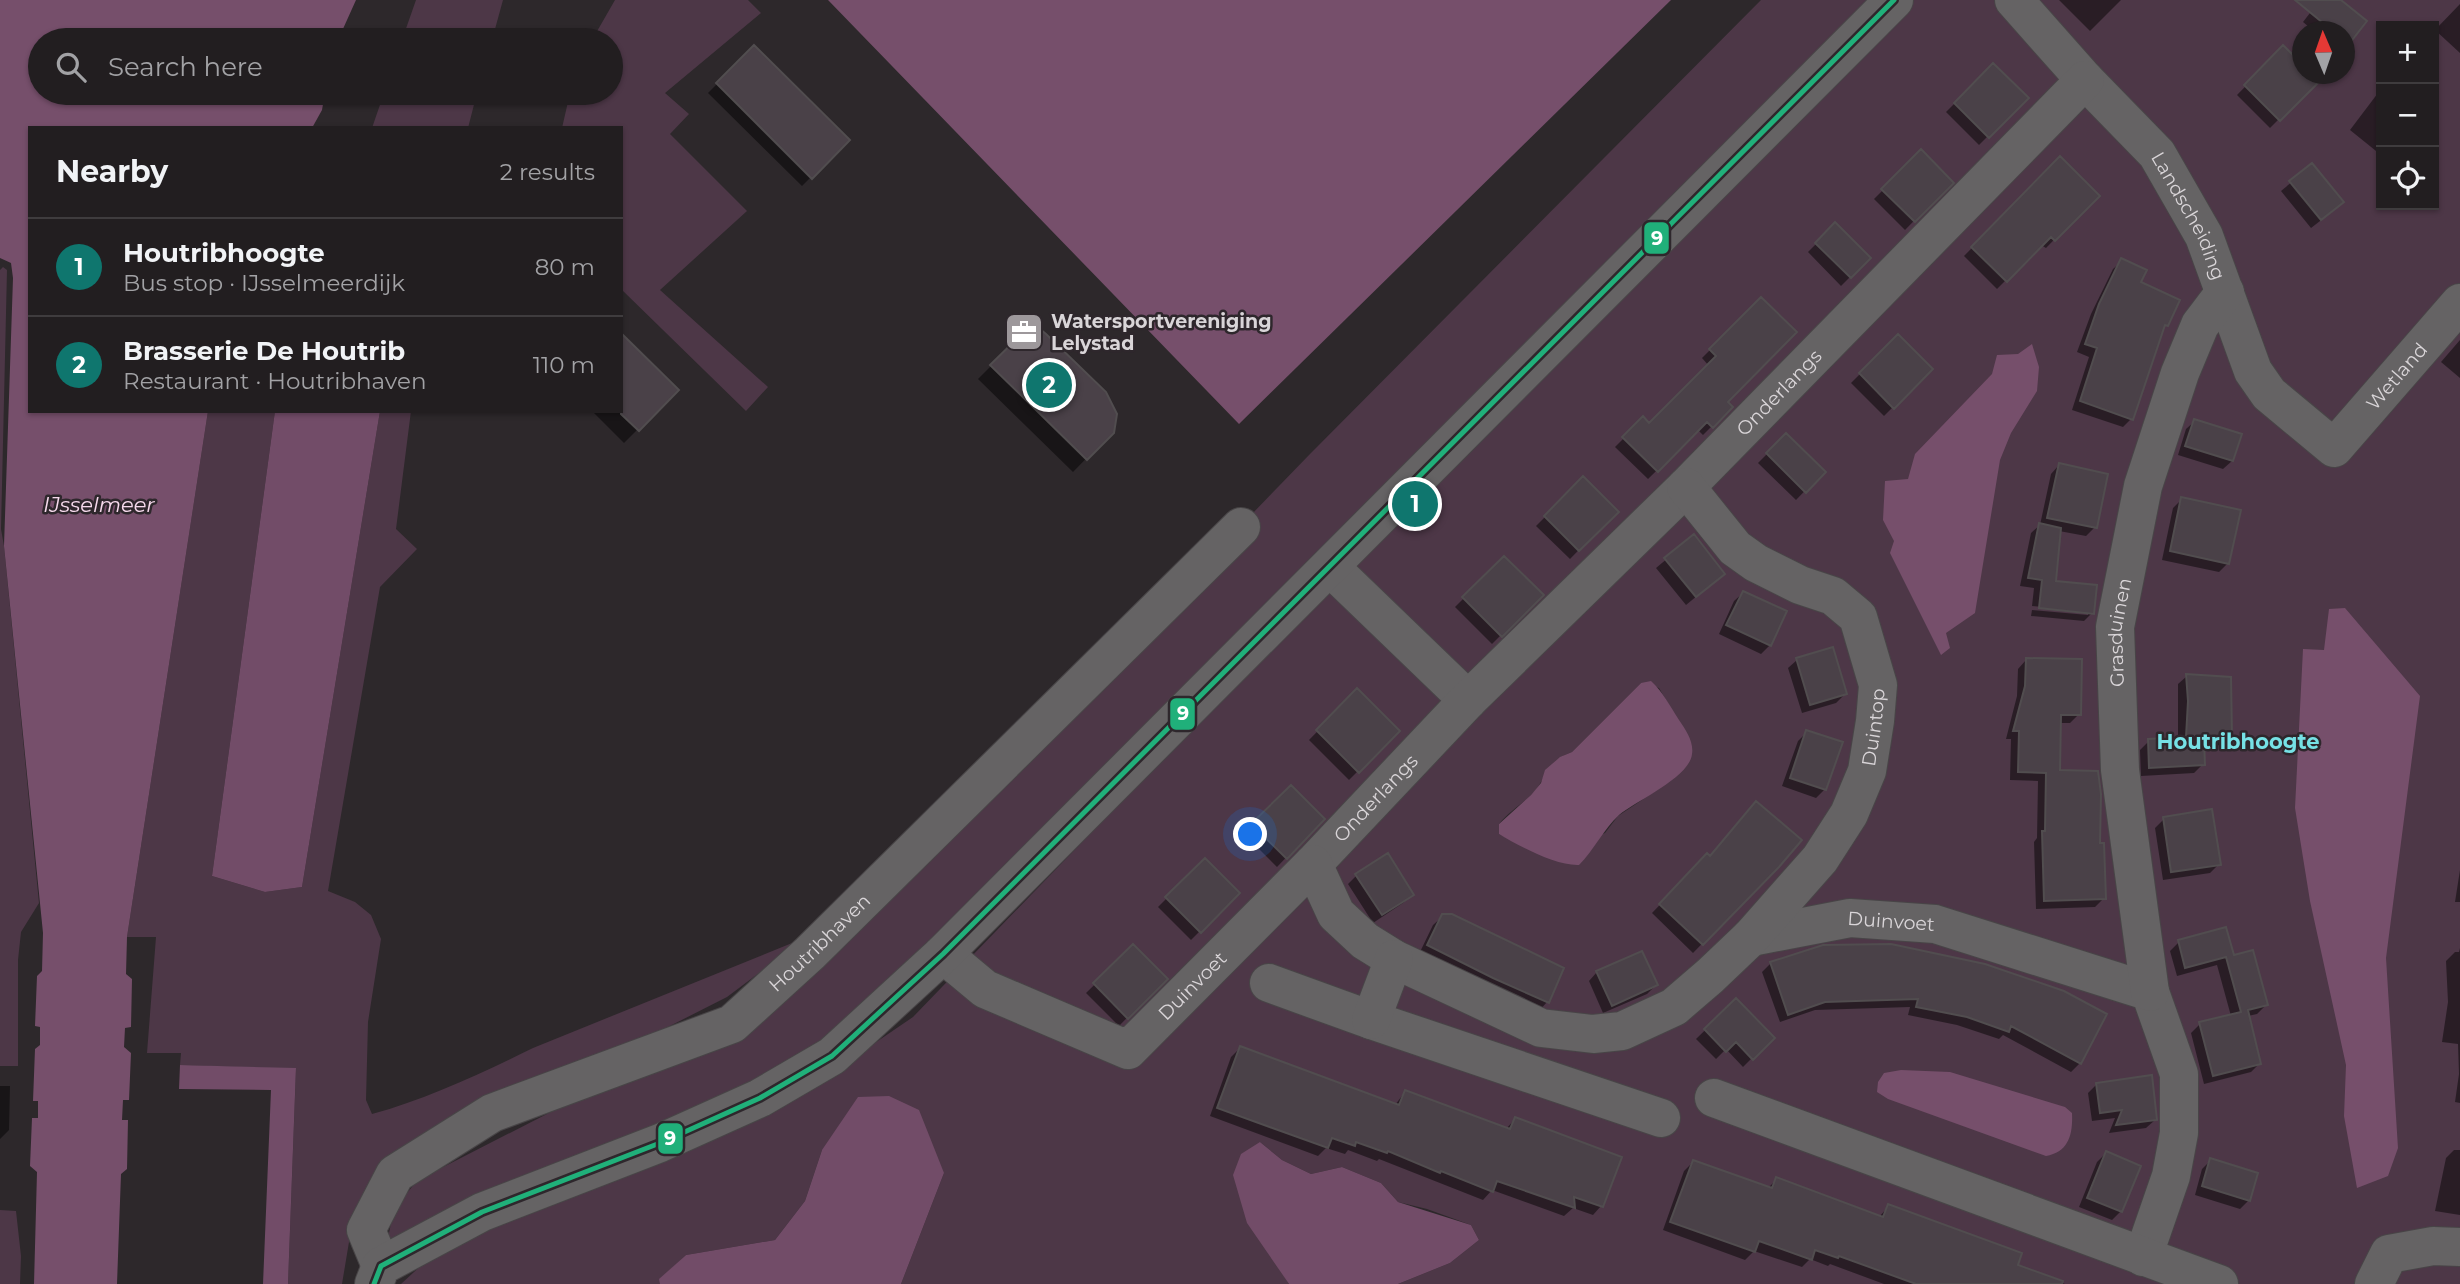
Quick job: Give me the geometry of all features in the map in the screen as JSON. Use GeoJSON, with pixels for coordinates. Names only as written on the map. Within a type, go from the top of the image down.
{"type":"FeatureCollection","features":[{"type":"Feature","properties":{"kind":"street"},"geometry":{"type":"LineString","coordinates":[[377,1275],[482,1212],[660,1143],[760,1098],[832,1056],[943,954],[1894,0]]}},
{"type":"Feature","properties":{"kind":"street","name":"Landscheiding"},"geometry":{"type":"LineString","coordinates":[[2014,0],[2085,80],[2157,153],[2204,236],[2253,371],[2269,394],[2334,448]]}},
{"type":"Feature","properties":{"kind":"street","name":"Onderlangs"},"geometry":{"type":"LineString","coordinates":[[1312,864],[1468,700],[1686,487],[2085,80]]}},
{"type":"Feature","properties":{"kind":"street","name":"Grasduinen"},"geometry":{"type":"LineString","coordinates":[[2150,992],[2120,770],[2115,627],[2143,486],[2179,373],[2200,325],[2225,292]]}},
{"type":"Feature","properties":{"kind":"street","name":"Wetland"},"geometry":{"type":"LineString","coordinates":[[2334,448],[2460,303]]}},
{"type":"Feature","properties":{"kind":"street","name":"Duintop"},"geometry":{"type":"LineString","coordinates":[[1686,487],[1735,548],[1800,586],[1833,596],[1858,617],[1878,685],[1867,771],[1849,814],[1820,859],[1751,937]]}},
{"type":"Feature","properties":{"kind":"street","name":"Houtribhaven"},"geometry":{"type":"LineString","coordinates":[[377,1275],[366,1230],[395,1174],[492,1113],[733,1024],[810,953],[1241,527]]}},
{"type":"Feature","properties":{"kind":"street"},"geometry":{"type":"LineString","coordinates":[[1331,567],[1468,700]]}},
{"type":"Feature","properties":{"kind":"street"},"geometry":{"type":"LineString","coordinates":[[1312,864],[1336,914],[1364,941],[1394,959],[1541,1028],[1593,1034],[1622,1031],[1674,1007],[1751,937]]}},
{"type":"Feature","properties":{"kind":"street","name":"Duinvoet"},"geometry":{"type":"LineString","coordinates":[[943,954],[985,989],[1128,1050],[1312,864]]}},
{"type":"Feature","properties":{"kind":"street","name":"Duinvoet"},"geometry":{"type":"LineString","coordinates":[[1751,937],[1850,918],[1935,924],[2150,992]]}},
{"type":"Feature","properties":{"kind":"street"},"geometry":{"type":"LineString","coordinates":[[1371,1020],[1394,959]]}},
{"type":"Feature","properties":{"kind":"street"},"geometry":{"type":"LineString","coordinates":[[1269,983],[1661,1118]]}},
{"type":"Feature","properties":{"kind":"street"},"geometry":{"type":"LineString","coordinates":[[2143,1257],[2171,1177],[2179,1133],[2179,1074],[2150,992]]}},
{"type":"Feature","properties":{"kind":"street"},"geometry":{"type":"LineString","coordinates":[[1714,1098],[2219,1284]]}},
{"type":"Feature","properties":{"kind":"street"},"geometry":{"type":"LineString","coordinates":[[2374,1284],[2389,1254],[2433,1247],[2460,1247]]}},
{"type":"Feature","properties":{"kind":"shaded area"},"geometry":{"type":"Polygon","coordinates":[[[416,0],[503,0],[495,28],[406,28],[416,0]]]}},
{"type":"Feature","properties":{"kind":"shaded area"},"geometry":{"type":"Polygon","coordinates":[[[615,0],[748,0],[761,13],[665,93],[689,114],[670,134],[747,211],[660,290],[768,387],[746,411],[623,291],[623,126],[562,126],[567,105],[623,105],[623,28],[599,28],[615,0]]]}},
{"type":"Feature","properties":{"kind":"shaded area"},"geometry":{"type":"Polygon","coordinates":[[[1761,0],[1875,0],[1295,584],[831,1038],[773,1079],[386,1248],[394,1208],[418,1180],[751,1014],[921,856],[1310,454],[1761,0]]]}},
{"type":"Feature","properties":{"kind":"shaded area"},"geometry":{"type":"Polygon","coordinates":[[[1896,0],[2460,0],[2460,1284],[1398,1284],[1450,1263],[1479,1240],[1471,1225],[1398,1202],[1381,1183],[1342,1167],[1311,1174],[1282,1160],[1260,1142],[1267,1249],[1289,1284],[901,1284],[944,1173],[822,1150],[805,1201],[775,1240],[686,1255],[660,1279],[660,1284],[401,1284],[452,1237],[781,1107],[913,1017],[1896,0]],[[1641,683],[1572,752],[1550,767],[1529,797],[1502,820],[1499,834],[1547,857],[1605,833],[1618,816],[1660,788],[1670,707],[1659,688],[1641,683]]]}},
{"type":"Feature","properties":{"kind":"shaded area"},"geometry":{"type":"Polygon","coordinates":[[[380,105],[474,105],[469,126],[373,126],[380,105]]]}},
{"type":"Feature","properties":{"kind":"shaded area"},"geometry":{"type":"Polygon","coordinates":[[[3,267],[7,270],[1,529],[39,903],[21,932],[18,960],[18,1066],[0,1066],[0,270],[3,267]]]}},
{"type":"Feature","properties":{"kind":"shaded area"},"geometry":{"type":"Polygon","coordinates":[[[208,413],[275,413],[212,876],[265,892],[302,887],[380,413],[411,413],[396,529],[417,549],[380,587],[328,891],[355,902],[371,915],[381,939],[368,1022],[366,1100],[372,1114],[434,1093],[533,1048],[797,941],[727,997],[660,1031],[353,1218],[342,1284],[288,1284],[296,1069],[180,1065],[181,1053],[147,1053],[156,937],[127,937],[208,413]]]}},
{"type":"Feature","properties":{"kind":"shaded area"},"geometry":{"type":"Polygon","coordinates":[[[275,413],[380,413],[302,887],[265,892],[212,876],[275,413]]]}},
{"type":"Feature","properties":{"kind":"shaded area"},"geometry":{"type":"Polygon","coordinates":[[[180,1065],[296,1068],[288,1284],[263,1284],[271,1090],[179,1089],[180,1065]]]}},
{"type":"Feature","properties":{"kind":"shaded area"},"geometry":{"type":"Polygon","coordinates":[[[889,1096],[919,1110],[944,1173],[901,1284],[660,1284],[659,1279],[686,1255],[775,1240],[805,1201],[822,1150],[858,1097],[889,1096]]]}},
{"type":"Feature","properties":{"kind":"shaded area"},"geometry":{"type":"Polygon","coordinates":[[[1260,1142],[1282,1160],[1311,1174],[1342,1167],[1381,1183],[1398,1202],[1471,1225],[1479,1240],[1450,1263],[1398,1284],[1289,1284],[1247,1223],[1233,1175],[1241,1154],[1260,1142]]]}},
{"type":"Feature","properties":{"kind":"shaded area"},"geometry":{"type":"Polygon","coordinates":[[[0,1210],[16,1211],[21,1256],[20,1284],[0,1284],[0,1210]]]}},
{"type":"Feature","properties":{"kind":"water","name":"IJsselmeer"},"geometry":{"type":"Polygon","coordinates":[[[0,0],[356,0],[343,28],[28,28],[28,105],[323,105],[313,126],[28,126],[28,413],[208,413],[127,937],[126,974],[132,979],[131,1027],[125,1028],[124,1047],[131,1053],[129,1100],[123,1100],[122,1120],[128,1120],[127,1169],[121,1174],[117,1284],[34,1284],[37,1172],[30,1166],[32,1118],[38,1118],[38,1101],[33,1101],[35,1049],[40,1045],[40,1027],[35,1026],[37,976],[42,971],[43,933],[4,546],[13,278],[11,263],[0,258],[0,0]]]}},
{"type":"Feature","properties":{"kind":"water"},"geometry":{"type":"Polygon","coordinates":[[[828,0],[1671,0],[1239,424],[828,0]]]}},
{"type":"Feature","properties":{"kind":"water"},"geometry":{"type":"Polygon","coordinates":[[[2032,344],[2039,367],[2037,391],[2011,433],[2000,460],[1975,613],[1946,633],[1950,648],[1941,655],[1890,553],[1894,541],[1883,520],[1885,481],[1908,479],[1915,454],[1992,374],[1997,355],[2018,354],[2032,344]]]}},
{"type":"Feature","properties":{"kind":"water"},"geometry":{"type":"Polygon","coordinates":[[[2345,608],[2420,696],[2386,958],[2398,1148],[2388,1176],[2357,1188],[2344,1116],[2346,1065],[2310,901],[2295,808],[2303,649],[2324,650],[2329,609],[2345,608]]]}},
{"type":"Feature","properties":{"kind":"water"},"geometry":{"type":"Polygon","coordinates":[[[1651,681],[1666,699],[1691,741],[1692,754],[1682,771],[1673,780],[1619,815],[1579,865],[1549,859],[1499,834],[1499,824],[1531,795],[1541,783],[1545,770],[1560,757],[1572,752],[1641,683],[1651,681]]]}},
{"type":"Feature","properties":{"kind":"water"},"geometry":{"type":"Polygon","coordinates":[[[1901,1070],[1950,1072],[2065,1107],[2072,1113],[2072,1128],[2068,1141],[2060,1151],[2046,1156],[1888,1099],[1877,1092],[1878,1082],[1884,1073],[1901,1070]]]}},
{"type":"Feature","properties":{"kind":"building"},"geometry":{"type":"Polygon","coordinates":[[[2295,0],[2341,0],[2367,21],[2355,36],[2355,21],[2321,21],[2295,0]]]}},
{"type":"Feature","properties":{"kind":"building"},"geometry":{"type":"Polygon","coordinates":[[[754,45],[850,140],[812,179],[716,83],[754,45]]]}},
{"type":"Feature","properties":{"kind":"building"},"geometry":{"type":"Polygon","coordinates":[[[2283,45],[2292,54],[2292,84],[2317,84],[2280,121],[2244,85],[2283,45]]]}},
{"type":"Feature","properties":{"kind":"building"},"geometry":{"type":"Polygon","coordinates":[[[1993,63],[2029,98],[1989,138],[1954,103],[1993,63]]]}},
{"type":"Feature","properties":{"kind":"building"},"geometry":{"type":"Polygon","coordinates":[[[1921,149],[1954,183],[1915,222],[1881,189],[1921,149]]]}},
{"type":"Feature","properties":{"kind":"building"},"geometry":{"type":"Polygon","coordinates":[[[2060,156],[2100,196],[2055,241],[2051,237],[2007,282],[1971,247],[2060,156]]]}},
{"type":"Feature","properties":{"kind":"building"},"geometry":{"type":"Polygon","coordinates":[[[2312,163],[2344,202],[2321,220],[2289,181],[2312,163]]]}},
{"type":"Feature","properties":{"kind":"building"},"geometry":{"type":"Polygon","coordinates":[[[1835,222],[1871,258],[1851,278],[1815,243],[1835,222]]]}},
{"type":"Feature","properties":{"kind":"building"},"geometry":{"type":"Polygon","coordinates":[[[2121,258],[2147,270],[2141,282],[2180,300],[2168,326],[2165,325],[2133,420],[2080,401],[2097,348],[2085,344],[2099,304],[2121,258]]]}},
{"type":"Feature","properties":{"kind":"building"},"geometry":{"type":"Polygon","coordinates":[[[1761,297],[1797,332],[1728,402],[1733,407],[1713,428],[1707,422],[1658,472],[1622,437],[1643,416],[1649,423],[1716,356],[1709,349],[1761,297]]]}},
{"type":"Feature","properties":{"kind":"building"},"geometry":{"type":"Polygon","coordinates":[[[1028,328],[1040,329],[1046,334],[1106,392],[1117,414],[1114,433],[1087,460],[990,365],[1028,328]]]}},
{"type":"Feature","properties":{"kind":"building"},"geometry":{"type":"Polygon","coordinates":[[[1898,334],[1933,369],[1894,409],[1859,373],[1898,334]]]}},
{"type":"Feature","properties":{"kind":"building"},"geometry":{"type":"Polygon","coordinates":[[[623,335],[679,390],[639,431],[621,414],[623,335]]]}},
{"type":"Feature","properties":{"kind":"building"},"geometry":{"type":"Polygon","coordinates":[[[2194,419],[2242,434],[2233,461],[2185,446],[2194,419]]]}},
{"type":"Feature","properties":{"kind":"building"},"geometry":{"type":"Polygon","coordinates":[[[1786,433],[1826,472],[1806,493],[1766,453],[1786,433]]]}},
{"type":"Feature","properties":{"kind":"building"},"geometry":{"type":"Polygon","coordinates":[[[2059,463],[2108,474],[2097,528],[2047,518],[2059,463]]]}},
{"type":"Feature","properties":{"kind":"building"},"geometry":{"type":"Polygon","coordinates":[[[1583,476],[1619,512],[1579,551],[1544,516],[1583,476]]]}},
{"type":"Feature","properties":{"kind":"building"},"geometry":{"type":"Polygon","coordinates":[[[2181,497],[2241,510],[2229,564],[2170,551],[2181,497]]]}},
{"type":"Feature","properties":{"kind":"building"},"geometry":{"type":"Polygon","coordinates":[[[2039,523],[2061,528],[2056,581],[2097,585],[2094,614],[2039,608],[2042,580],[2028,578],[2039,523]]]}},
{"type":"Feature","properties":{"kind":"building"},"geometry":{"type":"Polygon","coordinates":[[[1694,534],[1725,574],[1696,597],[1664,558],[1694,534]]]}},
{"type":"Feature","properties":{"kind":"building"},"geometry":{"type":"Polygon","coordinates":[[[1504,556],[1544,595],[1502,637],[1462,597],[1504,556]]]}},
{"type":"Feature","properties":{"kind":"building"},"geometry":{"type":"Polygon","coordinates":[[[1743,591],[1787,611],[1771,646],[1726,625],[1743,591]]]}},
{"type":"Feature","properties":{"kind":"building"},"geometry":{"type":"Polygon","coordinates":[[[1833,647],[1847,694],[1810,705],[1796,658],[1833,647]]]}},
{"type":"Feature","properties":{"kind":"building"},"geometry":{"type":"Polygon","coordinates":[[[2026,658],[2082,659],[2081,715],[2061,715],[2060,770],[2098,771],[2101,794],[2100,843],[2104,843],[2106,899],[2044,901],[2042,831],[2045,831],[2046,773],[2018,772],[2019,731],[2013,731],[2025,686],[2026,658]]]}},
{"type":"Feature","properties":{"kind":"building"},"geometry":{"type":"Polygon","coordinates":[[[2186,674],[2231,677],[2232,737],[2204,740],[2205,765],[2149,768],[2148,739],[2186,737],[2186,674]]]}},
{"type":"Feature","properties":{"kind":"building"},"geometry":{"type":"Polygon","coordinates":[[[1357,688],[1400,731],[1359,773],[1316,730],[1357,688]]]}},
{"type":"Feature","properties":{"kind":"building"},"geometry":{"type":"Polygon","coordinates":[[[1806,730],[1843,742],[1826,790],[1790,778],[1806,730]]]}},
{"type":"Feature","properties":{"kind":"building"},"geometry":{"type":"Polygon","coordinates":[[[1291,785],[1325,819],[1287,859],[1251,824],[1291,785]]]}},
{"type":"Feature","properties":{"kind":"building"},"geometry":{"type":"Polygon","coordinates":[[[1756,801],[1802,840],[1703,945],[1659,904],[1707,853],[1710,856],[1756,801]]]}},
{"type":"Feature","properties":{"kind":"building"},"geometry":{"type":"Polygon","coordinates":[[[2212,809],[2221,865],[2171,872],[2163,817],[2212,809]]]}},
{"type":"Feature","properties":{"kind":"building"},"geometry":{"type":"Polygon","coordinates":[[[1388,853],[1414,895],[1382,915],[1355,874],[1388,853]]]}},
{"type":"Feature","properties":{"kind":"building"},"geometry":{"type":"Polygon","coordinates":[[[1205,858],[1240,893],[1201,933],[1165,897],[1205,858]]]}},
{"type":"Feature","properties":{"kind":"building"},"geometry":{"type":"Polygon","coordinates":[[[1442,914],[1452,914],[1564,968],[1549,1003],[1427,945],[1442,914]]]}},
{"type":"Feature","properties":{"kind":"building"},"geometry":{"type":"Polygon","coordinates":[[[2226,927],[2234,955],[2253,950],[2268,1005],[2248,1010],[2261,1064],[2213,1076],[2199,1022],[2241,1012],[2226,957],[2185,968],[2178,940],[2226,927]]]}},
{"type":"Feature","properties":{"kind":"building"},"geometry":{"type":"Polygon","coordinates":[[[1133,944],[1168,979],[1128,1019],[1093,983],[1133,944]]]}},
{"type":"Feature","properties":{"kind":"building"},"geometry":{"type":"Polygon","coordinates":[[[1891,944],[1985,964],[2064,991],[2107,1014],[2081,1064],[2011,1026],[2009,1032],[1967,1017],[1916,1007],[1918,999],[1825,1002],[1788,1015],[1770,962],[1823,945],[1891,944]]]}},
{"type":"Feature","properties":{"kind":"building"},"geometry":{"type":"Polygon","coordinates":[[[1642,951],[1658,985],[1612,1006],[1596,971],[1642,951]]]}},
{"type":"Feature","properties":{"kind":"building"},"geometry":{"type":"Polygon","coordinates":[[[1736,998],[1775,1038],[1753,1060],[1736,1042],[1726,1052],[1704,1029],[1736,998]]]}},
{"type":"Feature","properties":{"kind":"building"},"geometry":{"type":"Polygon","coordinates":[[[1240,1046],[1399,1105],[1405,1090],[1510,1129],[1515,1117],[1622,1157],[1603,1207],[1574,1197],[1575,1208],[1497,1181],[1493,1192],[1388,1151],[1387,1153],[1356,1142],[1355,1146],[1332,1138],[1328,1148],[1217,1108],[1240,1046]]]}},
{"type":"Feature","properties":{"kind":"building"},"geometry":{"type":"Polygon","coordinates":[[[2152,1075],[2157,1120],[2116,1125],[2122,1110],[2100,1113],[2096,1083],[2152,1075]]]}},
{"type":"Feature","properties":{"kind":"building"},"geometry":{"type":"Polygon","coordinates":[[[2106,1151],[2141,1166],[2122,1212],[2087,1198],[2106,1151]]]}},
{"type":"Feature","properties":{"kind":"building"},"geometry":{"type":"Polygon","coordinates":[[[2210,1158],[2258,1173],[2250,1201],[2202,1186],[2210,1158]]]}},
{"type":"Feature","properties":{"kind":"building"},"geometry":{"type":"Polygon","coordinates":[[[1693,1160],[1772,1188],[1776,1177],[1883,1217],[1888,1204],[2022,1253],[2018,1265],[2063,1281],[2062,1284],[1916,1284],[1815,1250],[1812,1260],[1759,1241],[1755,1252],[1670,1222],[1693,1160]]]}},
{"type":"Feature","properties":{"kind":"transit line","name":"9"},"geometry":{"type":"LineString","coordinates":[[374,1284],[381,1266],[482,1212],[660,1143],[760,1098],[832,1056],[943,954],[1894,0]]}},
{"type":"Feature","properties":{"kind":"place","name":"Watersportvereniging Lelystad"},"geometry":{"type":"Point","coordinates":[1024,332]}},
{"type":"Feature","properties":{"kind":"place","name":"Brasserie De Houtrib"},"geometry":{"type":"Point","coordinates":[1049,385]}},
{"type":"Feature","properties":{"kind":"place","name":"Houtribhoogte"},"geometry":{"type":"Point","coordinates":[1415,504]}},
{"type":"Feature","properties":{"kind":"district","name":"Houtribhoogte"},"geometry":{"type":"Point","coordinates":[2238,742]}}]}
